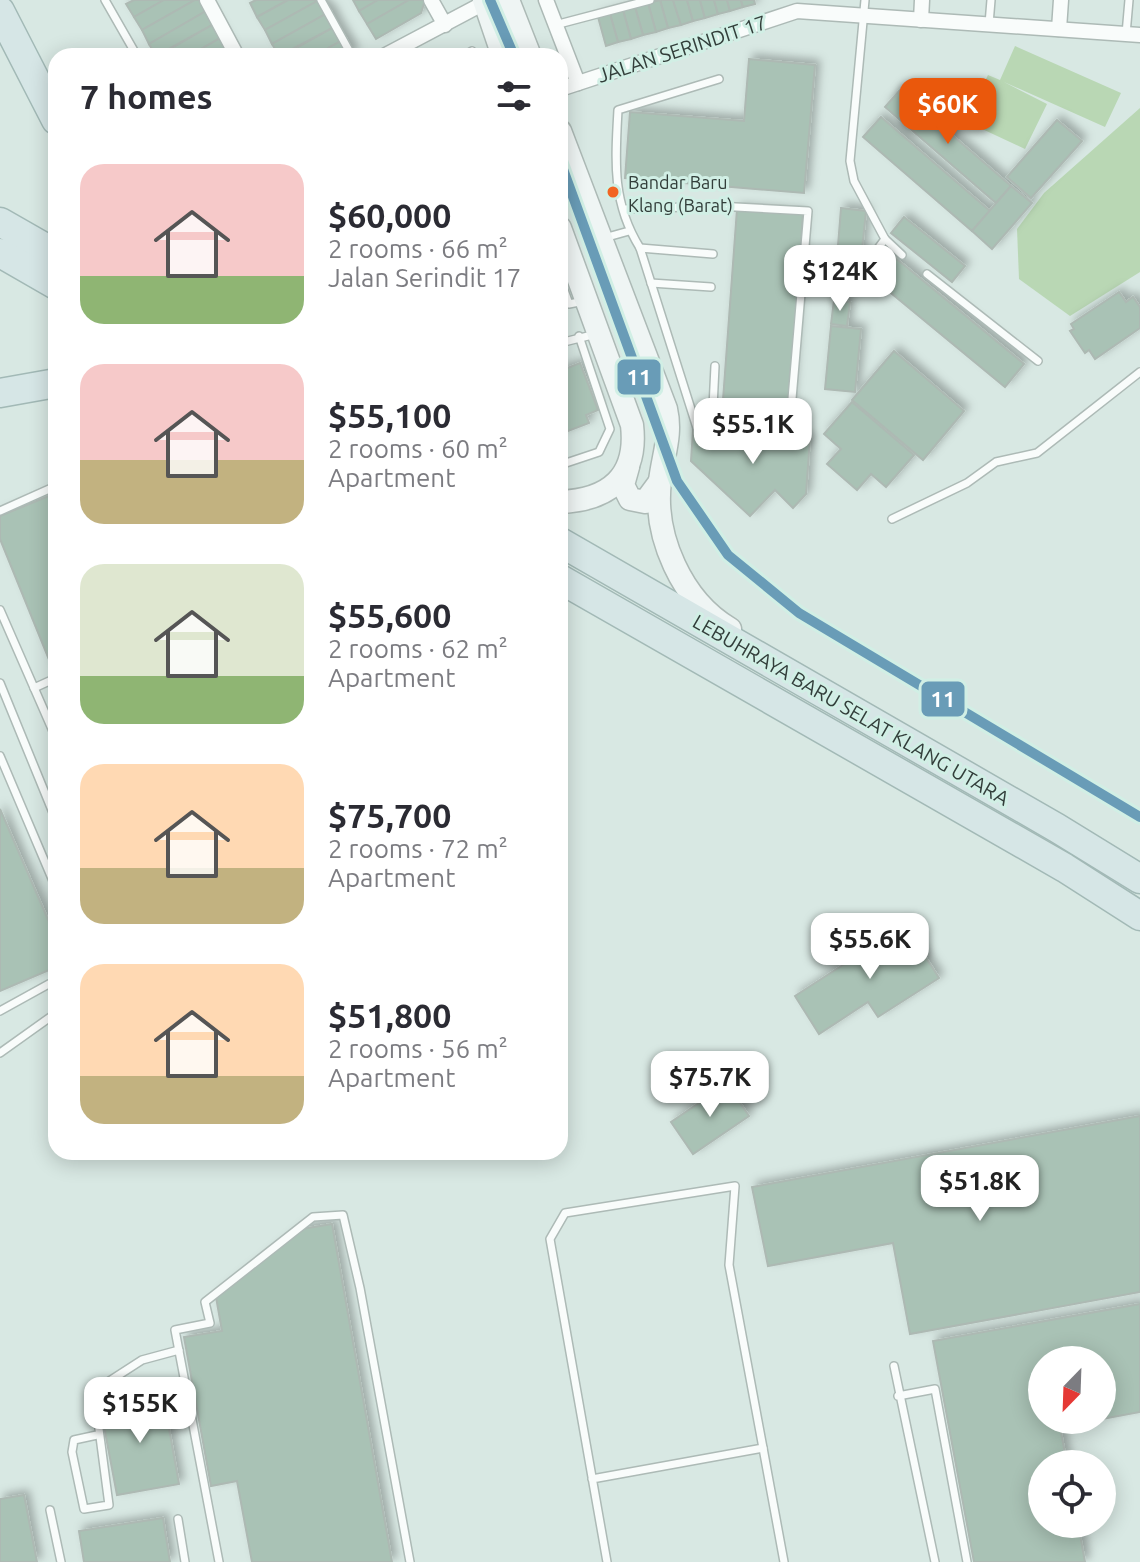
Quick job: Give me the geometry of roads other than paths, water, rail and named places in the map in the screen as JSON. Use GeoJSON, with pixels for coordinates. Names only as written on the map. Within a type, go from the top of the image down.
{"type":"FeatureCollection","features":[{"type":"Feature","properties":{"kind":"highway"},"geometry":{"type":"LineString","coordinates":[[0,11],[48,104]]}},
{"type":"Feature","properties":{"kind":"highway"},"geometry":{"type":"LineString","coordinates":[[0,222],[48,249]]}},
{"type":"Feature","properties":{"kind":"highway"},"geometry":{"type":"LineString","coordinates":[[0,253],[48,280]]}},
{"type":"Feature","properties":{"kind":"highway"},"geometry":{"type":"LineString","coordinates":[[0,393],[48,384]]}},
{"type":"Feature","properties":{"kind":"highway","name":"LEBUHRAYA BARU SELAT KLANG UTARA"},"geometry":{"type":"LineString","coordinates":[[568,547],[1057,828],[1140,879]]}},
{"type":"Feature","properties":{"kind":"highway","name":"LEBUHRAYA BARU SELAT KLANG UTARA"},"geometry":{"type":"LineString","coordinates":[[568,584],[1065,868],[1139,915]]}},
{"type":"Feature","properties":{"kind":"main road"},"geometry":{"type":"LineString","coordinates":[[493,1],[502,48]]}},
{"type":"Feature","properties":{"kind":"main road"},"geometry":{"type":"LineString","coordinates":[[493,1],[525,48]]}},
{"type":"Feature","properties":{"kind":"main road"},"geometry":{"type":"LineString","coordinates":[[568,152],[666,409],[668,440],[659,483],[662,526],[684,584],[696,602],[725,626],[783,660],[850,711]]}},
{"type":"Feature","properties":{"kind":"main road"},"geometry":{"type":"LineString","coordinates":[[568,252],[584,301],[588,335],[632,425],[633,453],[623,485],[630,499],[645,502],[659,483]]}},
{"type":"Feature","properties":{"kind":"main road"},"geometry":{"type":"LineString","coordinates":[[568,501],[601,496],[612,488],[628,467]]}},
{"type":"Feature","properties":{"kind":"street"},"geometry":{"type":"LineString","coordinates":[[207,0],[233,48]]}},
{"type":"Feature","properties":{"kind":"street"},"geometry":{"type":"LineString","coordinates":[[431,0],[445,25]]}},
{"type":"Feature","properties":{"kind":"street"},"geometry":{"type":"LineString","coordinates":[[546,0],[564,48]]}},
{"type":"Feature","properties":{"kind":"street"},"geometry":{"type":"LineString","coordinates":[[921,20],[922,0]]}},
{"type":"Feature","properties":{"kind":"street"},"geometry":{"type":"LineString","coordinates":[[1059,29],[1061,0]]}},
{"type":"Feature","properties":{"kind":"street"},"geometry":{"type":"LineString","coordinates":[[400,48],[493,1]]}},
{"type":"Feature","properties":{"kind":"street","name":"JALAN SERINDIT 17"},"geometry":{"type":"LineString","coordinates":[[568,86],[797,6],[864,16],[1133,34]]}},
{"type":"Feature","properties":{"kind":"street"},"geometry":{"type":"LineString","coordinates":[[568,58],[578,83]]}},
{"type":"Feature","properties":{"kind":"lane"},"geometry":{"type":"LineString","coordinates":[[105,0],[132,48]]}},
{"type":"Feature","properties":{"kind":"lane"},"geometry":{"type":"LineString","coordinates":[[321,0],[348,48]]}},
{"type":"Feature","properties":{"kind":"lane"},"geometry":{"type":"LineString","coordinates":[[555,25],[650,0]]}},
{"type":"Feature","properties":{"kind":"lane"},"geometry":{"type":"LineString","coordinates":[[865,0],[850,161],[854,181],[885,239],[902,255]]}},
{"type":"Feature","properties":{"kind":"lane"},"geometry":{"type":"LineString","coordinates":[[989,24],[991,0]]}},
{"type":"Feature","properties":{"kind":"lane"},"geometry":{"type":"LineString","coordinates":[[1129,0],[1133,34]]}},
{"type":"Feature","properties":{"kind":"lane"},"geometry":{"type":"LineString","coordinates":[[626,209],[717,206],[808,211],[789,434],[697,428],[640,248],[629,231],[626,209],[618,199],[614,179],[618,110],[719,79]]}},
{"type":"Feature","properties":{"kind":"lane"},"geometry":{"type":"LineString","coordinates":[[601,238],[629,231]]}},
{"type":"Feature","properties":{"kind":"lane"},"geometry":{"type":"LineString","coordinates":[[871,258],[885,239]]}},
{"type":"Feature","properties":{"kind":"lane"},"geometry":{"type":"LineString","coordinates":[[640,248],[713,254]]}},
{"type":"Feature","properties":{"kind":"lane"},"geometry":{"type":"LineString","coordinates":[[927,274],[1038,361]]}},
{"type":"Feature","properties":{"kind":"lane"},"geometry":{"type":"LineString","coordinates":[[651,283],[711,287]]}},
{"type":"Feature","properties":{"kind":"lane"},"geometry":{"type":"LineString","coordinates":[[568,301],[569,304],[584,301]]}},
{"type":"Feature","properties":{"kind":"lane"},"geometry":{"type":"LineString","coordinates":[[568,341],[588,335],[610,429],[599,452],[568,462]]}},
{"type":"Feature","properties":{"kind":"lane"},"geometry":{"type":"LineString","coordinates":[[712,428],[715,366]]}},
{"type":"Feature","properties":{"kind":"lane"},"geometry":{"type":"LineString","coordinates":[[892,519],[967,483],[996,462],[1037,453],[1140,372]]}},
{"type":"Feature","properties":{"kind":"lane"},"geometry":{"type":"LineString","coordinates":[[0,511],[48,490]]}},
{"type":"Feature","properties":{"kind":"lane"},"geometry":{"type":"LineString","coordinates":[[0,610],[48,720]]}},
{"type":"Feature","properties":{"kind":"lane"},"geometry":{"type":"LineString","coordinates":[[34,688],[48,682]]}},
{"type":"Feature","properties":{"kind":"lane"},"geometry":{"type":"LineString","coordinates":[[0,683],[48,800]]}},
{"type":"Feature","properties":{"kind":"lane"},"geometry":{"type":"LineString","coordinates":[[0,756],[48,869]]}},
{"type":"Feature","properties":{"kind":"lane"},"geometry":{"type":"LineString","coordinates":[[0,1011],[48,984]]}},
{"type":"Feature","properties":{"kind":"lane"},"geometry":{"type":"LineString","coordinates":[[0,1053],[48,1019]]}},
{"type":"Feature","properties":{"kind":"lane"},"geometry":{"type":"LineString","coordinates":[[607,1562],[550,1239],[565,1213],[735,1186],[729,1265],[784,1562]]}},
{"type":"Feature","properties":{"kind":"lane"},"geometry":{"type":"LineString","coordinates":[[219,1562],[175,1330],[210,1323],[205,1302],[313,1217],[343,1215],[360,1288],[410,1562]]}},
{"type":"Feature","properties":{"kind":"lane"},"geometry":{"type":"LineString","coordinates":[[97,1435],[74,1440],[72,1452],[84,1509],[109,1505],[97,1435],[94,1391],[142,1360],[179,1350]]}},
{"type":"Feature","properties":{"kind":"lane"},"geometry":{"type":"LineString","coordinates":[[894,1366],[935,1562]]}},
{"type":"Feature","properties":{"kind":"lane"},"geometry":{"type":"LineString","coordinates":[[898,1396],[935,1389],[967,1562]]}},
{"type":"Feature","properties":{"kind":"lane"},"geometry":{"type":"LineString","coordinates":[[592,1479],[763,1448]]}},
{"type":"Feature","properties":{"kind":"lane"},"geometry":{"type":"LineString","coordinates":[[50,1510],[61,1562]]}},
{"type":"Feature","properties":{"kind":"lane"},"geometry":{"type":"LineString","coordinates":[[178,1519],[185,1562]]}},
{"type":"Feature","properties":{"kind":"place","name":"Bandar Baru Klang (Barat)"},"geometry":{"type":"Point","coordinates":[613,192]}}]}
